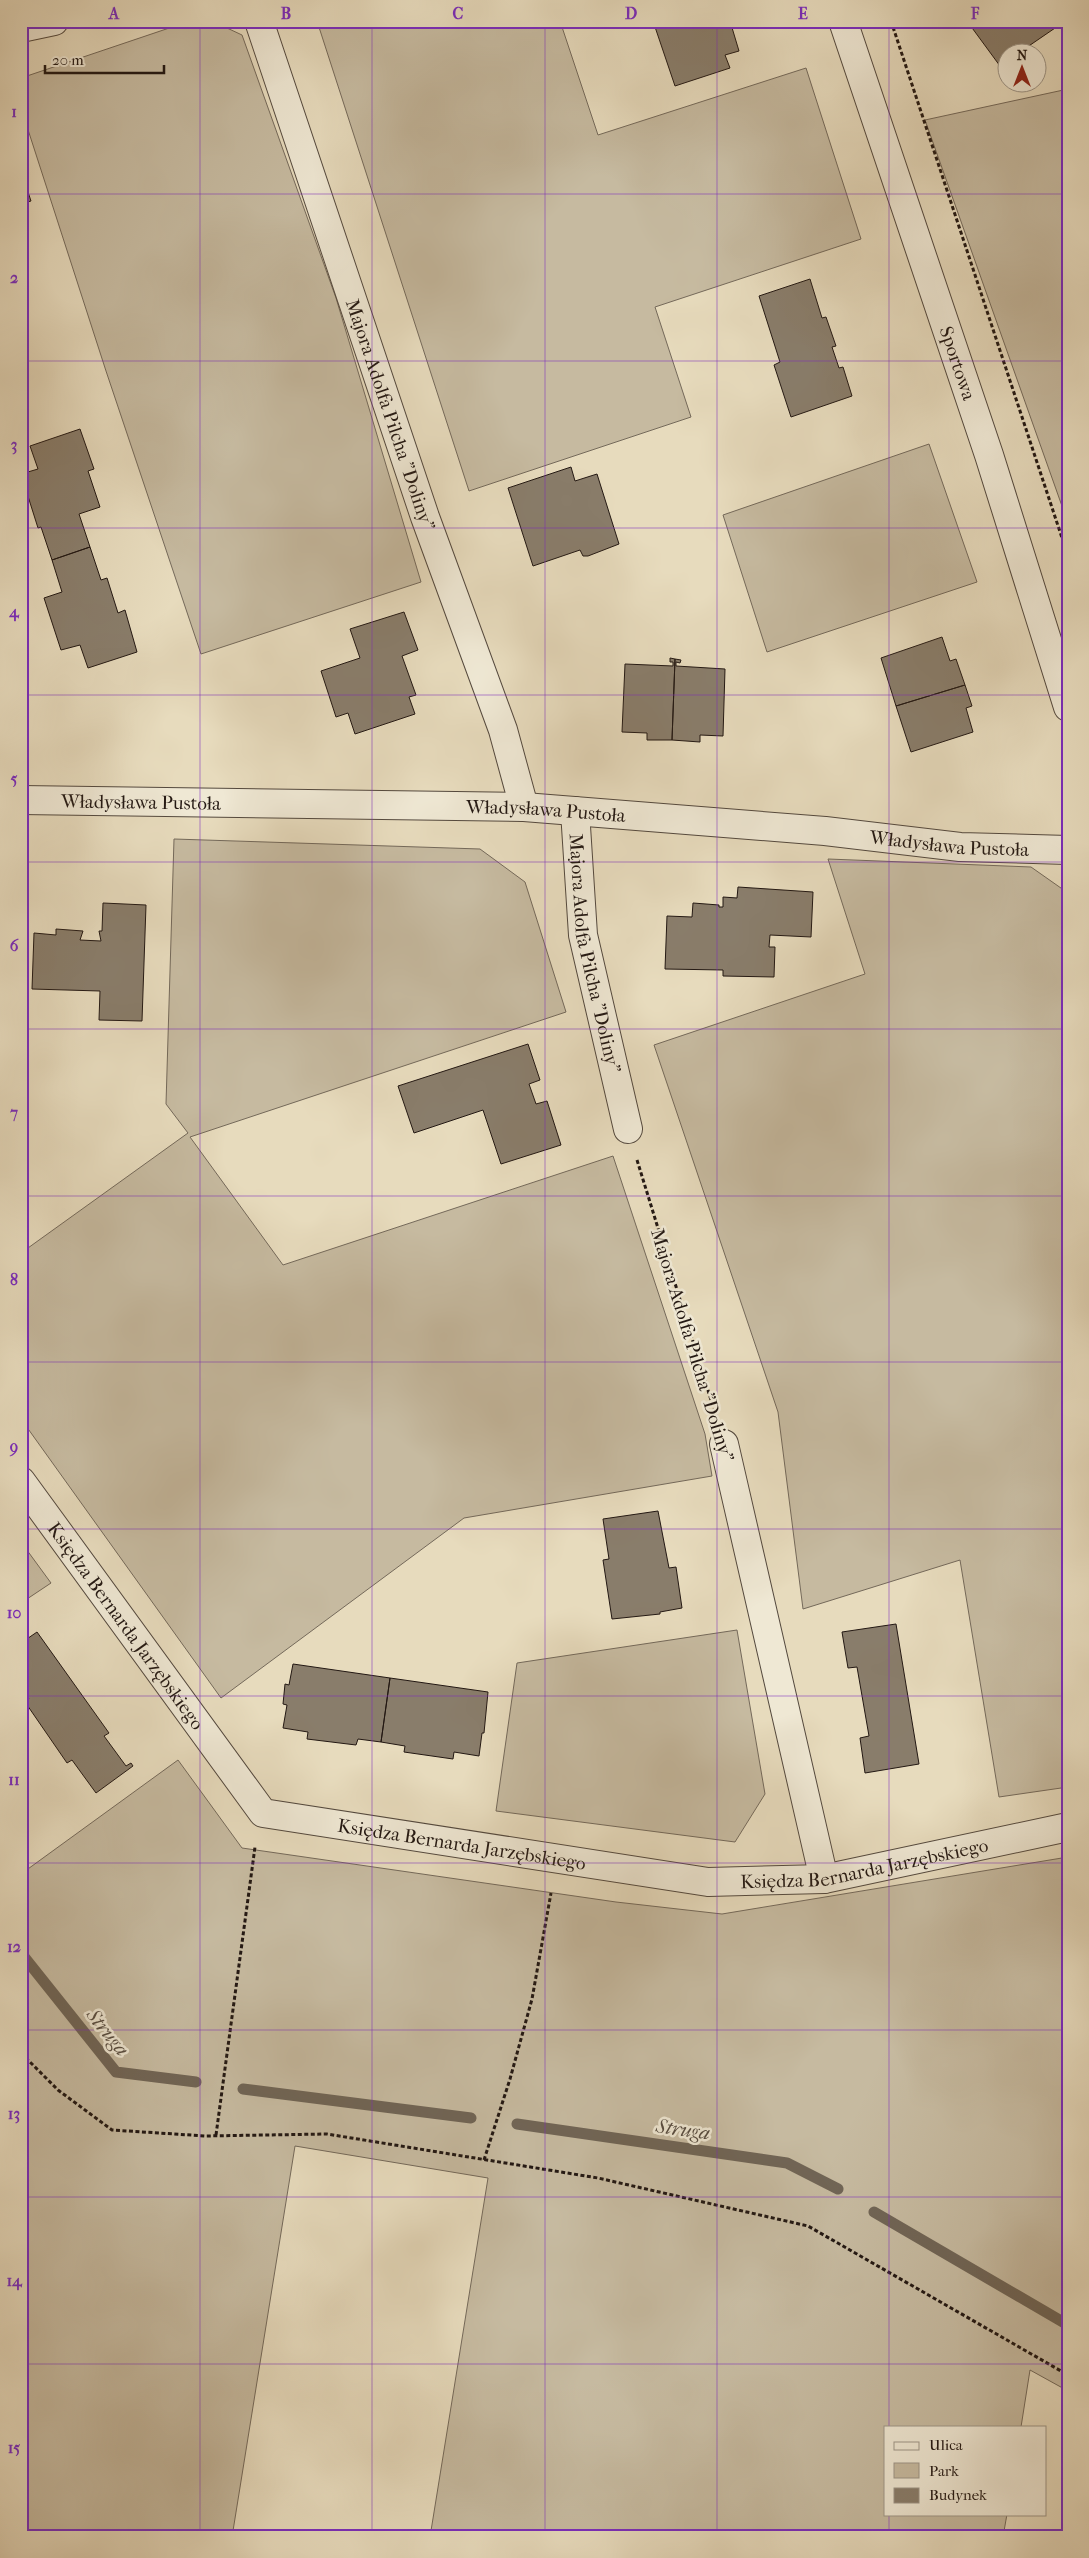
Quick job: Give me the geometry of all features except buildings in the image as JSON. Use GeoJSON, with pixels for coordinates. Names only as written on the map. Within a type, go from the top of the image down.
{"type":"FeatureCollection","features":[{"type":"Feature","properties":{"kind":"street"},"geometry":{"type":"LineString","coordinates":[[21,28],[54,21]]}},
{"type":"Feature","properties":{"kind":"street","name":"Majora Adolfa Pilcha \"Doliny\""},"geometry":{"type":"LineString","coordinates":[[259,21],[422,508],[504,730],[524,807]]}},
{"type":"Feature","properties":{"kind":"street","name":"Sportowa"},"geometry":{"type":"LineString","coordinates":[[843,21],[990,455],[1068,707]]}},
{"type":"Feature","properties":{"kind":"street","name":"Władysława Pustoła"},"geometry":{"type":"LineString","coordinates":[[21,800],[524,807],[825,832],[960,847],[1068,850]]}},
{"type":"Feature","properties":{"kind":"street","name":"Majora Adolfa Pilcha \"Doliny\""},"geometry":{"type":"LineString","coordinates":[[575,811],[583,934],[628,1129]]}},
{"type":"Feature","properties":{"kind":"street","name":"Majora Adolfa Pilcha \"Doliny\""},"geometry":{"type":"LineString","coordinates":[[724,1444],[824,1879]]}},
{"type":"Feature","properties":{"kind":"street","name":"Księdza Bernarda Jarzębskiego"},"geometry":{"type":"LineString","coordinates":[[21,1481],[263,1813],[708,1882],[824,1879],[1068,1827]]}},
{"type":"Feature","properties":{"kind":"path"},"geometry":{"type":"LineString","coordinates":[[891,21],[1068,556]]}},
{"type":"Feature","properties":{"kind":"path","name":"Majora Adolfa Pilcha \"Doliny\""},"geometry":{"type":"LineString","coordinates":[[628,1129],[724,1444]]}},
{"type":"Feature","properties":{"kind":"path"},"geometry":{"type":"LineString","coordinates":[[216,2136],[257,1828],[266,1813]]}},
{"type":"Feature","properties":{"kind":"path"},"geometry":{"type":"LineString","coordinates":[[484,2160],[510,2079],[532,2000],[555,1871],[555,1858]]}},
{"type":"Feature","properties":{"kind":"path"},"geometry":{"type":"LineString","coordinates":[[21,2053],[58,2090],[112,2130],[216,2136],[327,2134],[598,2178],[808,2226],[1068,2375]]}},
{"type":"Feature","properties":{"kind":"green space"},"geometry":{"type":"Polygon","coordinates":[[[190,21],[212,21],[242,35],[336,298],[421,582],[201,654],[106,371],[21,108],[21,78],[190,21]]]}},
{"type":"Feature","properties":{"kind":"green space"},"geometry":{"type":"Polygon","coordinates":[[[317,21],[560,21],[598,135],[806,68],[861,239],[655,307],[691,417],[469,491],[317,21]]]}},
{"type":"Feature","properties":{"kind":"green space"},"geometry":{"type":"Polygon","coordinates":[[[1068,89],[1068,523],[925,120],[1068,89]]]}},
{"type":"Feature","properties":{"kind":"green space"},"geometry":{"type":"Polygon","coordinates":[[[929,444],[977,582],[767,652],[723,515],[929,444]]]}},
{"type":"Feature","properties":{"kind":"green space"},"geometry":{"type":"Polygon","coordinates":[[[174,839],[480,849],[525,882],[566,1012],[190,1137],[283,1265],[613,1156],[705,1434],[712,1476],[464,1518],[221,1698],[21,1419],[21,1253],[188,1133],[166,1104],[174,839]]]}},
{"type":"Feature","properties":{"kind":"green space"},"geometry":{"type":"Polygon","coordinates":[[[828,859],[1031,867],[1068,893],[1068,1787],[999,1797],[960,1560],[803,1609],[778,1412],[654,1045],[865,974],[828,859]]]}},
{"type":"Feature","properties":{"kind":"green space"},"geometry":{"type":"Polygon","coordinates":[[[21,1542],[51,1583],[21,1603],[21,1542]]]}},
{"type":"Feature","properties":{"kind":"green space"},"geometry":{"type":"Polygon","coordinates":[[[737,1630],[765,1794],[735,1842],[496,1811],[517,1663],[737,1630]]]}},
{"type":"Feature","properties":{"kind":"green space"},"geometry":{"type":"Polygon","coordinates":[[[178,1760],[242,1848],[616,1902],[722,1914],[1068,1857],[1068,2391],[1030,2370],[1021,2426],[884,2426],[884,2516],[1007,2516],[1003,2537],[430,2537],[488,2178],[295,2146],[232,2537],[21,2537],[21,1874],[178,1760]]]}},
{"type":"Feature","properties":{"kind":"waterway","name":"Struga"},"geometry":{"type":"LineString","coordinates":[[21,1953],[116,2072],[196,2082]]}},
{"type":"Feature","properties":{"kind":"waterway","name":"Struga"},"geometry":{"type":"LineString","coordinates":[[243,2089],[471,2118]]}},
{"type":"Feature","properties":{"kind":"waterway","name":"Struga"},"geometry":{"type":"LineString","coordinates":[[517,2124],[787,2163],[838,2189]]}},
{"type":"Feature","properties":{"kind":"waterway","name":"Struga"},"geometry":{"type":"LineString","coordinates":[[874,2212],[1068,2325]]}}]}
